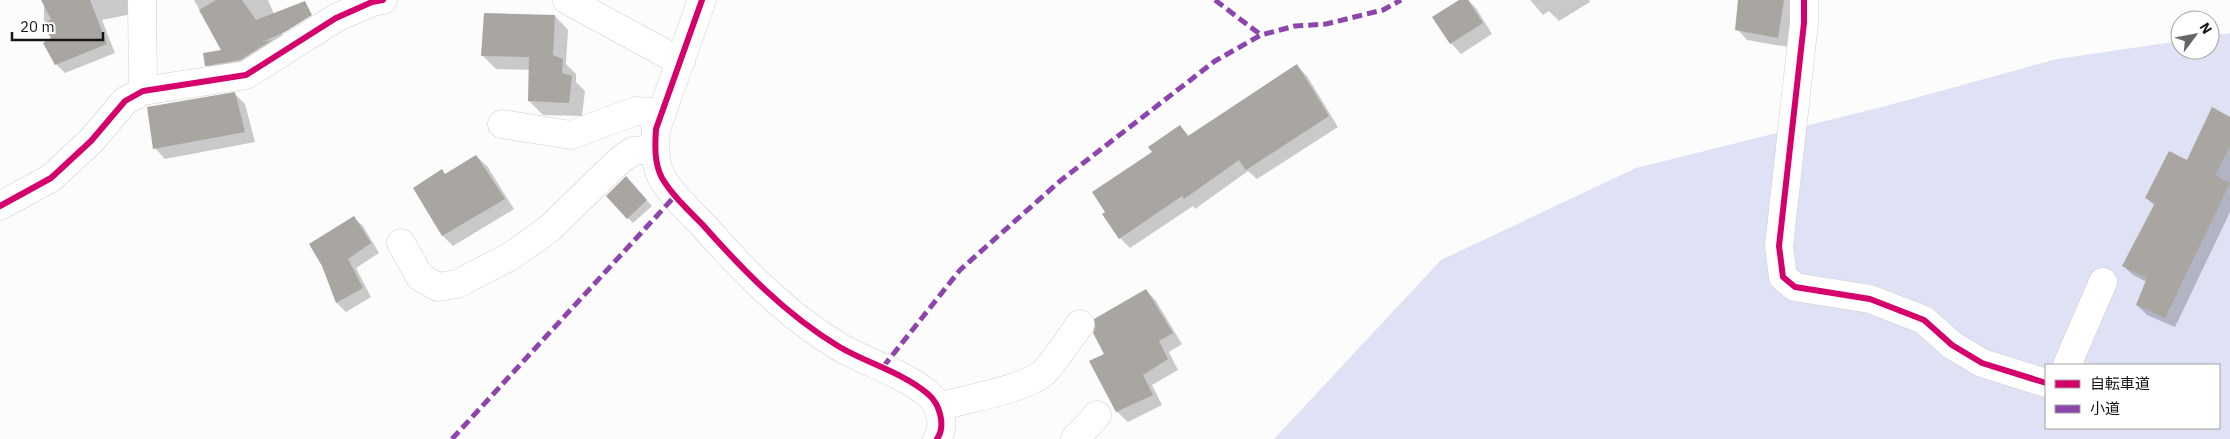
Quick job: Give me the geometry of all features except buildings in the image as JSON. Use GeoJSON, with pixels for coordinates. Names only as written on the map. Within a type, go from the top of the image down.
{"type":"FeatureCollection","features":[{"type":"Feature","properties":{"kind":"street"},"geometry":{"type":"LineString","coordinates":[[142,0],[143,91]]}},
{"type":"Feature","properties":{"kind":"street"},"geometry":{"type":"LineString","coordinates":[[0,206],[51,178],[91,141],[125,101],[143,91],[246,75],[336,18],[372,2],[383,0]]}},
{"type":"Feature","properties":{"kind":"street"},"geometry":{"type":"LineString","coordinates":[[567,0],[681,62]]}},
{"type":"Feature","properties":{"kind":"street"},"geometry":{"type":"LineString","coordinates":[[702,0],[656,130],[654,149],[662,177],[676,196],[746,273],[792,313],[838,346],[883,367],[928,394],[939,407],[941,438]]}},
{"type":"Feature","properties":{"kind":"street"},"geometry":{"type":"LineString","coordinates":[[1804,0],[1804,23],[1779,246],[1782,277],[1795,287],[1870,299],[1924,320],[1952,345],[1982,362],[2045,384]]}},
{"type":"Feature","properties":{"kind":"street"},"geometry":{"type":"LineString","coordinates":[[502,124],[571,135],[636,111],[662,112]]}},
{"type":"Feature","properties":{"kind":"street"},"geometry":{"type":"LineString","coordinates":[[400,243],[420,277],[438,287],[458,284],[511,256],[549,229],[620,160],[634,151],[654,149]]}},
{"type":"Feature","properties":{"kind":"street"},"geometry":{"type":"LineString","coordinates":[[2068,364],[2103,282]]}},
{"type":"Feature","properties":{"kind":"street"},"geometry":{"type":"LineString","coordinates":[[939,407],[965,398],[1013,389],[1042,374],[1080,324]]}},
{"type":"Feature","properties":{"kind":"street"},"geometry":{"type":"LineString","coordinates":[[1075,439],[1097,415]]}},
{"type":"Feature","properties":{"kind":"shaded area"},"geometry":{"type":"Polygon","coordinates":[[[2230,33],[2230,439],[1274,439],[1441,260],[1636,168],[1886,106],[2057,59],[2170,42],[2170,60],[2220,60],[2220,34],[2230,33]]]}},
{"type":"Feature","properties":{"kind":"marked path"},"geometry":{"type":"LineString","coordinates":[[1215,0],[1261,35]]}},
{"type":"Feature","properties":{"kind":"marked path"},"geometry":{"type":"LineString","coordinates":[[883,367],[960,270],[1060,181],[1215,61],[1261,35],[1295,26],[1326,24],[1383,10],[1401,0]]}},
{"type":"Feature","properties":{"kind":"marked path"},"geometry":{"type":"LineString","coordinates":[[452,439],[675,196]]}},
{"type":"Feature","properties":{"kind":"cycle path"},"geometry":{"type":"LineString","coordinates":[[0,206],[51,178],[91,141],[125,101],[143,91],[246,75],[336,18],[372,2],[383,0]]}},
{"type":"Feature","properties":{"kind":"cycle path"},"geometry":{"type":"LineString","coordinates":[[702,0],[656,129],[656,160],[662,178],[680,202],[733,258],[765,290],[800,320],[838,346],[907,380],[928,394],[936,403],[940,415],[941,428],[937,439]]}},
{"type":"Feature","properties":{"kind":"cycle path"},"geometry":{"type":"LineString","coordinates":[[1804,0],[1804,23],[1779,246],[1783,277],[1795,287],[1870,299],[1924,320],[1952,345],[1982,363],[2045,383]]}}]}
